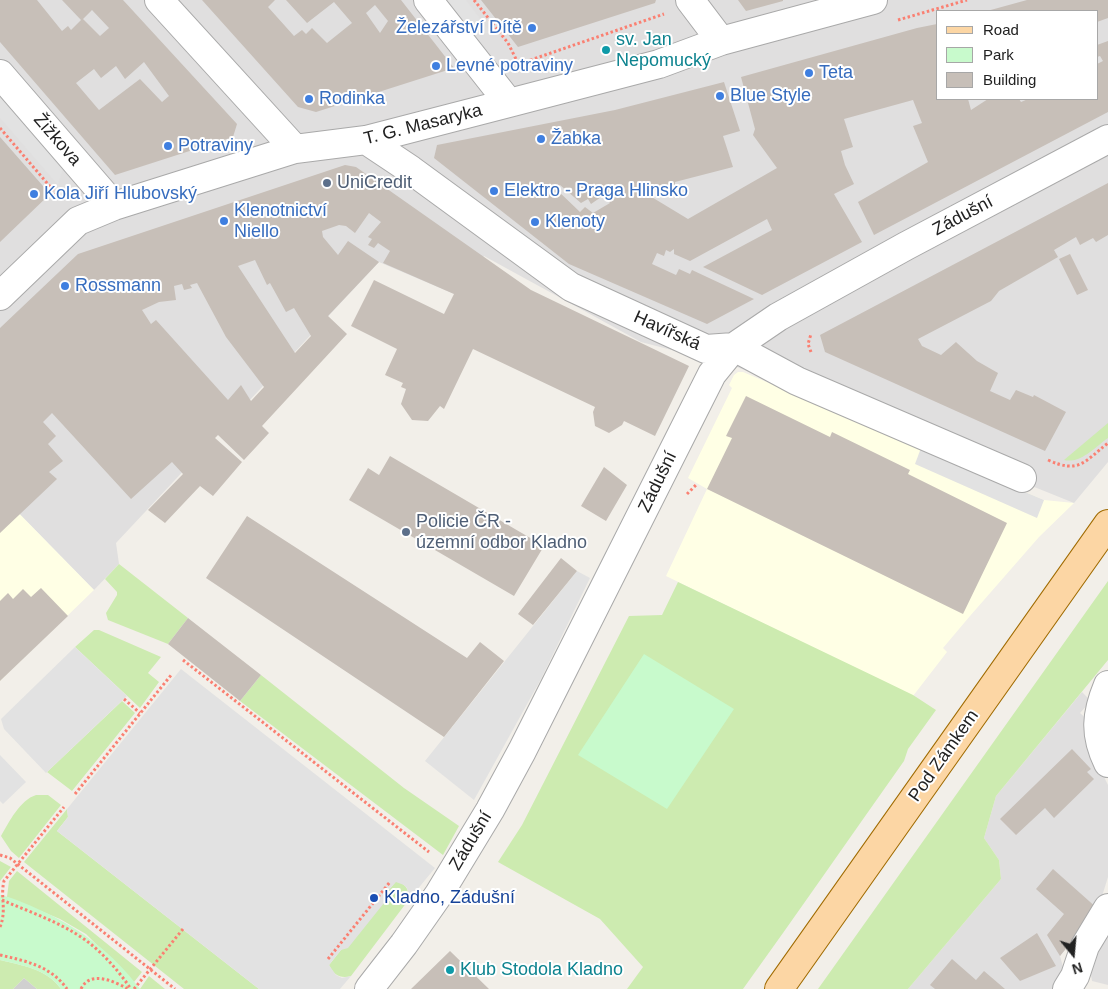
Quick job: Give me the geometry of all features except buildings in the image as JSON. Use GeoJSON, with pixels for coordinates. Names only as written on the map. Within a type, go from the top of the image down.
{"type":"FeatureCollection","features":[{"type":"Feature","properties":{"kind":"main road","name":"Pod Zámkem"},"geometry":{"type":"LineString","coordinates":[[779,989],[1108,524]]}},
{"type":"Feature","properties":{"kind":"street"},"geometry":{"type":"LineString","coordinates":[[158,0],[295,149]]}},
{"type":"Feature","properties":{"kind":"street"},"geometry":{"type":"LineString","coordinates":[[428,0],[509,103]]}},
{"type":"Feature","properties":{"kind":"street"},"geometry":{"type":"LineString","coordinates":[[690,0],[720,41]]}},
{"type":"Feature","properties":{"kind":"street","name":"T. G. Masaryka"},"geometry":{"type":"LineString","coordinates":[[0,296],[78,221],[114,206],[295,149],[366,140],[658,64],[720,41],[872,0]]}},
{"type":"Feature","properties":{"kind":"street","name":"Žižkova"},"geometry":{"type":"LineString","coordinates":[[0,74],[114,206]]}},
{"type":"Feature","properties":{"kind":"street","name":"Zádušní"},"geometry":{"type":"LineString","coordinates":[[369,989],[404,944],[490,810],[552,696],[712,374],[734,347],[778,317],[906,246],[1108,139]]}},
{"type":"Feature","properties":{"kind":"street","name":"Havířská"},"geometry":{"type":"LineString","coordinates":[[366,140],[411,170],[571,287],[706,349],[734,347]]}},
{"type":"Feature","properties":{"kind":"street"},"geometry":{"type":"LineString","coordinates":[[734,347],[797,381],[1022,478]]}},
{"type":"Feature","properties":{"kind":"street"},"geometry":{"type":"LineString","coordinates":[[1108,685],[1100,705],[1098,724],[1099,740],[1108,763]]}},
{"type":"Feature","properties":{"kind":"street"},"geometry":{"type":"LineString","coordinates":[[1067,989],[1075,976],[1085,946],[1108,908]]}},
{"type":"Feature","properties":{"kind":"path"},"geometry":{"type":"LineString","coordinates":[[474,0],[508,43],[519,64]]}},
{"type":"Feature","properties":{"kind":"path"},"geometry":{"type":"LineString","coordinates":[[0,128],[78,221]]}},
{"type":"Feature","properties":{"kind":"path"},"geometry":{"type":"LineString","coordinates":[[812,331],[808,344],[809,350],[814,355]]}},
{"type":"Feature","properties":{"kind":"path"},"geometry":{"type":"LineString","coordinates":[[1041,457],[1070,468],[1080,465],[1108,443]]}},
{"type":"Feature","properties":{"kind":"path"},"geometry":{"type":"LineString","coordinates":[[183,660],[453,870]]}},
{"type":"Feature","properties":{"kind":"path"},"geometry":{"type":"LineString","coordinates":[[75,794],[172,674]]}},
{"type":"Feature","properties":{"kind":"path"},"geometry":{"type":"LineString","coordinates":[[124,699],[140,713]]}},
{"type":"Feature","properties":{"kind":"path"},"geometry":{"type":"LineString","coordinates":[[0,927],[4,915],[2,887],[4,881],[64,807]]}},
{"type":"Feature","properties":{"kind":"path"},"geometry":{"type":"LineString","coordinates":[[0,855],[10,858],[18,864],[175,989]]}},
{"type":"Feature","properties":{"kind":"path"},"geometry":{"type":"LineString","coordinates":[[328,959],[390,882]]}},
{"type":"Feature","properties":{"kind":"path"},"geometry":{"type":"LineString","coordinates":[[2,900],[62,926],[83,938],[106,959],[131,989]]}},
{"type":"Feature","properties":{"kind":"path"},"geometry":{"type":"LineString","coordinates":[[131,989],[183,930]]}},
{"type":"Feature","properties":{"kind":"path"},"geometry":{"type":"LineString","coordinates":[[0,955],[32,963],[46,969],[68,989]]}},
{"type":"Feature","properties":{"kind":"path"},"geometry":{"type":"LineString","coordinates":[[80,989],[87,981],[96,978],[108,980],[131,989]]}},
{"type":"Feature","properties":{"kind":"shaded area"},"geometry":{"type":"Polygon","coordinates":[[[0,0],[1108,0],[1108,462],[1074,503],[737,367],[641,342],[484,256],[454,294],[379,262],[116,543],[119,564],[94,590],[0,494],[0,0]]]}},
{"type":"Feature","properties":{"kind":"shaded area"},"geometry":{"type":"Polygon","coordinates":[[[439,0],[466,0],[491,33],[466,34],[439,0]]]}},
{"type":"Feature","properties":{"kind":"shaded area"},"geometry":{"type":"Polygon","coordinates":[[[0,86],[65,161],[58,185],[0,118],[0,86]]]}},
{"type":"Feature","properties":{"kind":"shaded area"},"geometry":{"type":"Polygon","coordinates":[[[738,372],[743,372],[1044,500],[1074,503],[1039,537],[943,648],[947,652],[913,696],[666,576],[707,489],[688,478],[732,388],[729,385],[734,375],[738,372]]]}},
{"type":"Feature","properties":{"kind":"shaded area"},"geometry":{"type":"Polygon","coordinates":[[[921,448],[1044,500],[1037,518],[915,464],[921,448]]]}},
{"type":"Feature","properties":{"kind":"shaded area"},"geometry":{"type":"Polygon","coordinates":[[[0,494],[94,590],[0,681],[0,494]]]}},
{"type":"Feature","properties":{"kind":"shaded area"},"geometry":{"type":"Polygon","coordinates":[[[577,571],[590,578],[541,679],[474,800],[425,761],[577,571]]]}},
{"type":"Feature","properties":{"kind":"shaded area"},"geometry":{"type":"Polygon","coordinates":[[[75,647],[127,696],[46,773],[4,729],[1,719],[75,647]]]}},
{"type":"Feature","properties":{"kind":"shaded area"},"geometry":{"type":"Polygon","coordinates":[[[181,669],[435,868],[407,902],[409,896],[407,888],[396,882],[384,895],[384,903],[348,948],[341,950],[329,965],[336,975],[342,978],[351,976],[340,989],[259,989],[57,831],[68,817],[67,809],[181,669]]]}},
{"type":"Feature","properties":{"kind":"shaded area"},"geometry":{"type":"Polygon","coordinates":[[[1082,692],[1091,701],[1080,713],[1090,722],[1089,747],[1108,785],[1108,877],[1098,909],[1060,956],[1065,974],[1052,989],[908,989],[1001,879],[999,860],[984,838],[996,796],[1082,692]]]}},
{"type":"Feature","properties":{"kind":"shaded area"},"geometry":{"type":"Polygon","coordinates":[[[0,755],[26,782],[3,804],[0,801],[0,755]]]}},
{"type":"Feature","properties":{"kind":"shaded area"},"geometry":{"type":"Polygon","coordinates":[[[1108,925],[1108,985],[1092,981],[1089,964],[1108,925]]]}},
{"type":"Feature","properties":{"kind":"shaded area"},"geometry":{"type":"Polygon","coordinates":[[[24,978],[37,989],[13,989],[24,978]]]}},
{"type":"Feature","properties":{"kind":"green space"},"geometry":{"type":"Polygon","coordinates":[[[1108,423],[1108,438],[1076,460],[1064,460],[1108,423]]]}},
{"type":"Feature","properties":{"kind":"green space"},"geometry":{"type":"Polygon","coordinates":[[[119,564],[188,618],[168,644],[108,620],[106,613],[117,592],[105,579],[119,564]]]}},
{"type":"Feature","properties":{"kind":"green space"},"geometry":{"type":"Polygon","coordinates":[[[1108,581],[1108,660],[996,796],[984,838],[999,860],[1001,879],[908,989],[818,989],[1108,581]]]}},
{"type":"Feature","properties":{"kind":"green space"},"geometry":{"type":"Polygon","coordinates":[[[678,582],[913,695],[936,710],[908,749],[904,761],[743,989],[627,989],[643,967],[600,919],[498,862],[522,825],[629,616],[662,615],[678,582]]]}},
{"type":"Feature","properties":{"kind":"green space"},"geometry":{"type":"Polygon","coordinates":[[[94,630],[99,630],[161,657],[148,673],[159,682],[140,708],[75,647],[94,630]]]}},
{"type":"Feature","properties":{"kind":"green space"},"geometry":{"type":"Polygon","coordinates":[[[644,654],[734,709],[667,809],[578,755],[644,654]]]}},
{"type":"Feature","properties":{"kind":"green space"},"geometry":{"type":"Polygon","coordinates":[[[261,675],[404,788],[459,826],[443,855],[240,701],[261,675]]]}},
{"type":"Feature","properties":{"kind":"green space"},"geometry":{"type":"Polygon","coordinates":[[[122,701],[135,713],[72,791],[47,772],[122,701]]]}},
{"type":"Feature","properties":{"kind":"green space"},"geometry":{"type":"Polygon","coordinates":[[[36,795],[48,795],[61,805],[19,858],[11,851],[1,836],[20,806],[36,795]]]}},
{"type":"Feature","properties":{"kind":"green space"},"geometry":{"type":"Polygon","coordinates":[[[67,809],[68,817],[57,831],[259,989],[184,989],[24,862],[67,809]]]}},
{"type":"Feature","properties":{"kind":"green space"},"geometry":{"type":"Polygon","coordinates":[[[0,861],[11,867],[0,881],[0,861]]]}},
{"type":"Feature","properties":{"kind":"green space"},"geometry":{"type":"Polygon","coordinates":[[[17,871],[142,972],[134,982],[86,934],[60,919],[7,897],[9,881],[17,871]]]}},
{"type":"Feature","properties":{"kind":"green space"},"geometry":{"type":"Polygon","coordinates":[[[396,881],[403,884],[407,889],[409,895],[407,902],[351,976],[344,977],[338,975],[329,965],[396,881]]]}},
{"type":"Feature","properties":{"kind":"green space"},"geometry":{"type":"Polygon","coordinates":[[[0,895],[15,899],[55,917],[83,934],[119,964],[140,989],[61,989],[41,972],[0,960],[0,895]]]}},
{"type":"Feature","properties":{"kind":"green space"},"geometry":{"type":"Polygon","coordinates":[[[0,960],[41,972],[61,989],[37,989],[24,978],[13,989],[0,989],[0,960]]]}},
{"type":"Feature","properties":{"kind":"green space"},"geometry":{"type":"Polygon","coordinates":[[[149,976],[165,989],[140,989],[149,976]]]}},
{"type":"Feature","properties":{"kind":"place","name":"Železářství Dítě"},"geometry":{"type":"Point","coordinates":[532,28]}},
{"type":"Feature","properties":{"kind":"place","name":"sv. Jan Nepomucký"},"geometry":{"type":"Point","coordinates":[606,50]}},
{"type":"Feature","properties":{"kind":"place","name":"Levné potraviny"},"geometry":{"type":"Point","coordinates":[436,66]}},
{"type":"Feature","properties":{"kind":"place","name":"Teta"},"geometry":{"type":"Point","coordinates":[809,73]}},
{"type":"Feature","properties":{"kind":"place","name":"Blue Style"},"geometry":{"type":"Point","coordinates":[720,96]}},
{"type":"Feature","properties":{"kind":"place","name":"Rodinka"},"geometry":{"type":"Point","coordinates":[309,99]}},
{"type":"Feature","properties":{"kind":"place","name":"Žabka"},"geometry":{"type":"Point","coordinates":[541,139]}},
{"type":"Feature","properties":{"kind":"place","name":"Potraviny"},"geometry":{"type":"Point","coordinates":[168,146]}},
{"type":"Feature","properties":{"kind":"place","name":"UniCredit"},"geometry":{"type":"Point","coordinates":[327,183]}},
{"type":"Feature","properties":{"kind":"place","name":"Elektro - Praga Hlinsko"},"geometry":{"type":"Point","coordinates":[494,191]}},
{"type":"Feature","properties":{"kind":"place","name":"Kola Jiří Hlubovský"},"geometry":{"type":"Point","coordinates":[34,194]}},
{"type":"Feature","properties":{"kind":"place","name":"Klenotnictví Niello"},"geometry":{"type":"Point","coordinates":[224,221]}},
{"type":"Feature","properties":{"kind":"place","name":"Klenoty"},"geometry":{"type":"Point","coordinates":[535,222]}},
{"type":"Feature","properties":{"kind":"place","name":"Rossmann"},"geometry":{"type":"Point","coordinates":[65,286]}},
{"type":"Feature","properties":{"kind":"place","name":"Policie ČR - územní odbor Kladno"},"geometry":{"type":"Point","coordinates":[406,532]}},
{"type":"Feature","properties":{"kind":"place","name":"Kladno, Zádušní"},"geometry":{"type":"Point","coordinates":[374,898]}},
{"type":"Feature","properties":{"kind":"place","name":"Klub Stodola Kladno"},"geometry":{"type":"Point","coordinates":[450,970]}}]}
